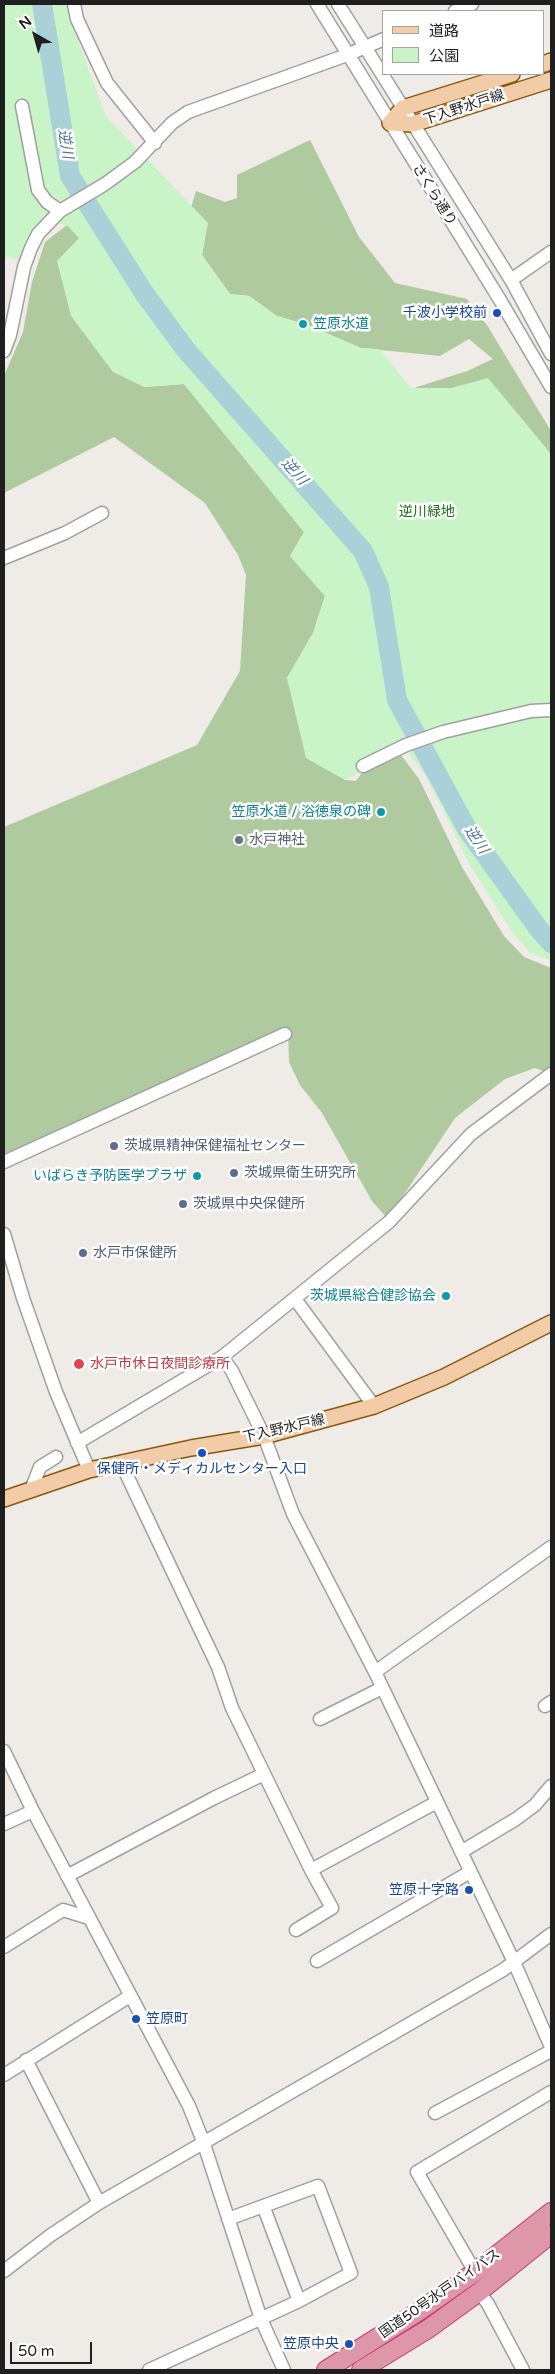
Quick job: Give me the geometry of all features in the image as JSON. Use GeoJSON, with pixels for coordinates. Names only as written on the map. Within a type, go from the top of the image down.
{"type":"FeatureCollection","features":[{"type":"Feature","properties":{"kind":"highway","name":"国道50号水戸バイパス"},"geometry":{"type":"LineString","coordinates":[[326,2370],[391,2330],[475,2272],[551,2212]]}},
{"type":"Feature","properties":{"kind":"highway","name":"国道50号水戸バイパス"},"geometry":{"type":"LineString","coordinates":[[361,2370],[428,2329],[479,2292],[551,2234]]}},
{"type":"Feature","properties":{"kind":"main road","name":"下入野水戸線"},"geometry":{"type":"LineString","coordinates":[[390,123],[403,108],[509,75]]}},
{"type":"Feature","properties":{"kind":"main road","name":"下入野水戸線"},"geometry":{"type":"LineString","coordinates":[[390,123],[414,124],[551,80]]}},
{"type":"Feature","properties":{"kind":"main road","name":"下入野水戸線"},"geometry":{"type":"LineString","coordinates":[[4,1499],[88,1470],[191,1448],[264,1436],[374,1406],[444,1377],[551,1324]]}},
{"type":"Feature","properties":{"kind":"street"},"geometry":{"type":"LineString","coordinates":[[74,4],[77,19],[106,83],[155,143]]}},
{"type":"Feature","properties":{"kind":"street","name":"さくら通り"},"geometry":{"type":"LineString","coordinates":[[317,4],[346,55],[500,300],[551,387]]}},
{"type":"Feature","properties":{"kind":"street","name":"さくら通り"},"geometry":{"type":"LineString","coordinates":[[338,4],[511,280],[551,354]]}},
{"type":"Feature","properties":{"kind":"street"},"geometry":{"type":"LineString","coordinates":[[457,10],[472,4]]}},
{"type":"Feature","properties":{"kind":"street"},"geometry":{"type":"LineString","coordinates":[[4,351],[10,335],[24,267],[31,248],[38,234],[65,208],[100,187],[135,162],[172,123],[202,105],[346,55],[382,40]]}},
{"type":"Feature","properties":{"kind":"street"},"geometry":{"type":"LineString","coordinates":[[22,106],[38,190],[47,202],[65,208]]}},
{"type":"Feature","properties":{"kind":"street"},"geometry":{"type":"LineString","coordinates":[[511,280],[551,252]]}},
{"type":"Feature","properties":{"kind":"street"},"geometry":{"type":"LineString","coordinates":[[4,558],[65,533],[102,514]]}},
{"type":"Feature","properties":{"kind":"street"},"geometry":{"type":"LineString","coordinates":[[363,766],[406,745],[434,735],[531,711],[550,711]]}},
{"type":"Feature","properties":{"kind":"street"},"geometry":{"type":"LineString","coordinates":[[4,1162],[285,1034]]}},
{"type":"Feature","properties":{"kind":"street"},"geometry":{"type":"LineString","coordinates":[[77,1443],[222,1357],[389,1222],[471,1134],[551,1074]]}},
{"type":"Feature","properties":{"kind":"street"},"geometry":{"type":"LineString","coordinates":[[4,1234],[26,1307],[88,1470]]}},
{"type":"Feature","properties":{"kind":"street"},"geometry":{"type":"LineString","coordinates":[[295,1298],[374,1406]]}},
{"type":"Feature","properties":{"kind":"street"},"geometry":{"type":"LineString","coordinates":[[222,1357],[232,1371],[264,1436],[293,1514],[375,1672],[514,1962],[551,2047]]}},
{"type":"Feature","properties":{"kind":"street"},"geometry":{"type":"LineString","coordinates":[[31,1490],[40,1467],[56,1457]]}},
{"type":"Feature","properties":{"kind":"street"},"geometry":{"type":"LineString","coordinates":[[121,1463],[218,1668],[232,1708],[311,1870],[332,1908],[296,1930]]}},
{"type":"Feature","properties":{"kind":"street"},"geometry":{"type":"LineString","coordinates":[[375,1672],[551,1547]]}},
{"type":"Feature","properties":{"kind":"street"},"geometry":{"type":"LineString","coordinates":[[320,1719],[382,1688]]}},
{"type":"Feature","properties":{"kind":"street"},"geometry":{"type":"LineString","coordinates":[[4,1751],[33,1811],[189,2106],[203,2141],[261,2319],[284,2370]]}},
{"type":"Feature","properties":{"kind":"street"},"geometry":{"type":"LineString","coordinates":[[67,1876],[214,1798],[264,1774]]}},
{"type":"Feature","properties":{"kind":"street"},"geometry":{"type":"LineString","coordinates":[[461,1852],[516,1819],[534,1805],[551,1786]]}},
{"type":"Feature","properties":{"kind":"street"},"geometry":{"type":"LineString","coordinates":[[311,1870],[436,1802]]}},
{"type":"Feature","properties":{"kind":"street"},"geometry":{"type":"LineString","coordinates":[[4,1824],[33,1811]]}},
{"type":"Feature","properties":{"kind":"street"},"geometry":{"type":"LineString","coordinates":[[317,1961],[470,1872]]}},
{"type":"Feature","properties":{"kind":"street"},"geometry":{"type":"LineString","coordinates":[[4,1947],[63,1910],[89,1918]]}},
{"type":"Feature","properties":{"kind":"street"},"geometry":{"type":"LineString","coordinates":[[4,2271],[51,2234],[99,2203],[203,2141],[321,2076],[514,1962],[551,1934]]}},
{"type":"Feature","properties":{"kind":"street"},"geometry":{"type":"LineString","coordinates":[[4,2075],[130,1996]]}},
{"type":"Feature","properties":{"kind":"street"},"geometry":{"type":"LineString","coordinates":[[435,2113],[551,2051]]}},
{"type":"Feature","properties":{"kind":"street"},"geometry":{"type":"LineString","coordinates":[[26,2060],[99,2203]]}},
{"type":"Feature","properties":{"kind":"street"},"geometry":{"type":"LineString","coordinates":[[475,2272],[417,2172],[551,2092]]}},
{"type":"Feature","properties":{"kind":"street"},"geometry":{"type":"LineString","coordinates":[[149,2370],[300,2301],[351,2273],[318,2186],[228,2220]]}},
{"type":"Feature","properties":{"kind":"street"},"geometry":{"type":"LineString","coordinates":[[264,2208],[300,2301]]}},
{"type":"Feature","properties":{"kind":"street"},"geometry":{"type":"LineString","coordinates":[[479,2292],[488,2304],[524,2370]]}},
{"type":"Feature","properties":{"kind":"green space","name":"逆川緑地"},"geometry":{"type":"Polygon","coordinates":[[[4,4],[66,4],[106,116],[208,223],[202,255],[229,294],[249,296],[277,316],[308,325],[361,348],[379,349],[411,388],[451,388],[488,378],[551,454],[551,961],[530,953],[513,933],[471,867],[426,776],[406,750],[345,780],[306,758],[287,678],[313,633],[325,596],[290,556],[304,532],[184,384],[144,387],[113,372],[71,316],[57,261],[79,238],[67,225],[50,222],[43,218],[29,235],[19,260],[4,256],[4,4]]]}},
{"type":"Feature","properties":{"kind":"green space"},"geometry":{"type":"Polygon","coordinates":[[[310,140],[359,237],[395,283],[467,299],[487,325],[551,431],[551,567],[411,389],[467,371],[493,359],[469,339],[440,356],[361,348],[308,325],[277,316],[249,296],[230,294],[202,255],[207,223],[191,208],[196,191],[225,202],[237,198],[237,175],[310,140]]]}},
{"type":"Feature","properties":{"kind":"green space"},"geometry":{"type":"Polygon","coordinates":[[[67,225],[80,239],[144,387],[184,384],[304,532],[290,556],[325,596],[313,633],[287,678],[345,780],[356,781],[361,774],[401,755],[419,779],[462,867],[504,936],[524,957],[551,968],[551,1068],[546,1072],[535,1068],[505,1079],[455,1118],[399,1202],[386,1217],[372,1201],[322,1113],[300,1085],[289,1062],[288,1030],[4,1154],[4,827],[197,745],[240,671],[246,575],[238,555],[205,503],[114,437],[4,493],[4,376],[23,332],[32,282],[45,242],[67,225]]]}},
{"type":"Feature","properties":{"kind":"waterway","name":"逆川"},"geometry":{"type":"LineString","coordinates":[[42,4],[70,176],[144,293],[186,350],[363,551],[379,587],[397,700],[467,829],[538,928],[551,943]]}},
{"type":"Feature","properties":{"kind":"place","name":"千波小学校前"},"geometry":{"type":"Point","coordinates":[497,313]}},
{"type":"Feature","properties":{"kind":"place","name":"笠原水道"},"geometry":{"type":"Point","coordinates":[303,324]}},
{"type":"Feature","properties":{"kind":"place","name":"笠原水道 / 浴徳泉の碑"},"geometry":{"type":"Point","coordinates":[381,812]}},
{"type":"Feature","properties":{"kind":"place","name":"水戸神社"},"geometry":{"type":"Point","coordinates":[239,840]}},
{"type":"Feature","properties":{"kind":"place","name":"茨城県精神保健福祉センター"},"geometry":{"type":"Point","coordinates":[114,1146]}},
{"type":"Feature","properties":{"kind":"place","name":"茨城県衛生研究所"},"geometry":{"type":"Point","coordinates":[234,1173]}},
{"type":"Feature","properties":{"kind":"place","name":"いばらき予防医学プラザ"},"geometry":{"type":"Point","coordinates":[197,1176]}},
{"type":"Feature","properties":{"kind":"place","name":"茨城県中央保健所"},"geometry":{"type":"Point","coordinates":[183,1204]}},
{"type":"Feature","properties":{"kind":"place","name":"水戸市保健所"},"geometry":{"type":"Point","coordinates":[83,1253]}},
{"type":"Feature","properties":{"kind":"place","name":"茨城県総合健診協会"},"geometry":{"type":"Point","coordinates":[446,1296]}},
{"type":"Feature","properties":{"kind":"place","name":"水戸市休日夜間診療所"},"geometry":{"type":"Point","coordinates":[79,1364]}},
{"type":"Feature","properties":{"kind":"place","name":"保健所・メディカルセンター入口"},"geometry":{"type":"Point","coordinates":[202,1453]}},
{"type":"Feature","properties":{"kind":"place","name":"笠原十字路"},"geometry":{"type":"Point","coordinates":[469,1890]}},
{"type":"Feature","properties":{"kind":"place","name":"笠原町"},"geometry":{"type":"Point","coordinates":[136,2019]}},
{"type":"Feature","properties":{"kind":"place","name":"笠原中央"},"geometry":{"type":"Point","coordinates":[349,2344]}}]}
